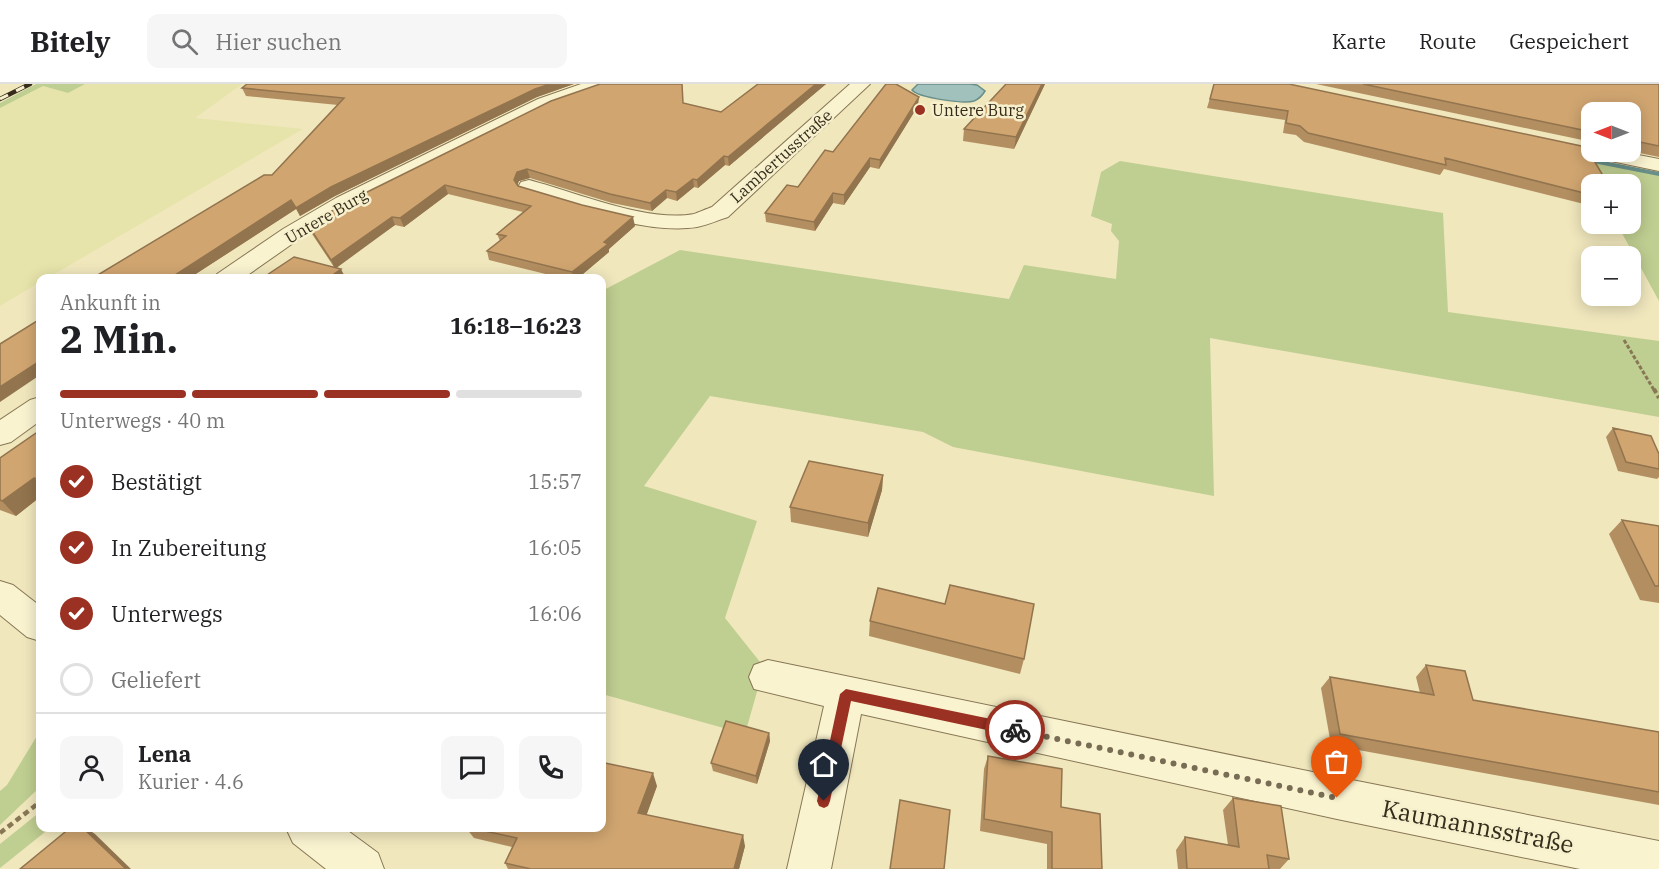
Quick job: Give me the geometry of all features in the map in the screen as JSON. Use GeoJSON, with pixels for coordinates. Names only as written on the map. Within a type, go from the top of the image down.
{"type":"FeatureCollection","features":[{"type":"Feature","properties":{"kind":"street","name":"Untere Burg"},"geometry":{"type":"LineString","coordinates":[[233,274],[291,234],[344,203],[545,103],[599,84]]}},
{"type":"Feature","properties":{"kind":"street","name":"Lambertusstraße"},"geometry":{"type":"LineString","coordinates":[[529,187],[582,203],[671,222],[698,220],[720,212],[861,84]]}},
{"type":"Feature","properties":{"kind":"street"},"geometry":{"type":"LineString","coordinates":[[1571,147],[1581,149]]}},
{"type":"Feature","properties":{"kind":"street"},"geometry":{"type":"LineString","coordinates":[[1641,161],[1659,165]]}},
{"type":"Feature","properties":{"kind":"street"},"geometry":{"type":"LineString","coordinates":[[0,435],[36,410]]}},
{"type":"Feature","properties":{"kind":"street"},"geometry":{"type":"LineString","coordinates":[[0,595],[36,623]]}},
{"type":"Feature","properties":{"kind":"street","name":"Kaumannsstraße"},"geometry":{"type":"LineString","coordinates":[[768,677],[1348,800],[1659,862]]}},
{"type":"Feature","properties":{"kind":"street"},"geometry":{"type":"LineString","coordinates":[[809,869],[846,694]]}},
{"type":"Feature","properties":{"kind":"street"},"geometry":{"type":"LineString","coordinates":[[313,832],[362,869]]}},
{"type":"Feature","properties":{"kind":"path"},"geometry":{"type":"LineString","coordinates":[[1624,340],[1659,398]]}},
{"type":"Feature","properties":{"kind":"path"},"geometry":{"type":"LineString","coordinates":[[0,833],[36,805]]}},
{"type":"Feature","properties":{"kind":"shaded area"},"geometry":{"type":"Polygon","coordinates":[[[85,84],[242,84],[195,118],[303,129],[55,274],[36,274],[36,284],[0,306],[0,108],[43,86],[68,93],[85,84]]]}},
{"type":"Feature","properties":{"kind":"green space"},"geometry":{"type":"Polygon","coordinates":[[[36,84],[85,84],[68,93],[43,86],[0,108],[0,103],[36,84]]]}},
{"type":"Feature","properties":{"kind":"green space"},"geometry":{"type":"Polygon","coordinates":[[[1120,161],[1443,213],[1448,312],[1659,341],[1659,417],[1210,338],[1214,496],[953,447],[923,432],[710,396],[644,486],[757,521],[725,618],[764,667],[745,734],[606,695],[606,289],[680,250],[1009,299],[1024,265],[1116,279],[1119,241],[1111,231],[1112,224],[1091,216],[1101,172],[1120,161]]]}},
{"type":"Feature","properties":{"kind":"green space"},"geometry":{"type":"Polygon","coordinates":[[[1585,162],[1659,175],[1659,301],[1641,268],[1641,246],[1629,246],[1622,234],[1641,234],[1641,174],[1591,174],[1585,162]]]}},
{"type":"Feature","properties":{"kind":"green space"},"geometry":{"type":"Polygon","coordinates":[[[36,738],[36,791],[0,825],[0,791],[7,785],[36,738]]]}},
{"type":"Feature","properties":{"kind":"green space"},"geometry":{"type":"Polygon","coordinates":[[[36,815],[36,832],[45,832],[0,868],[0,844],[36,815]]]}},
{"type":"Feature","properties":{"kind":"water"},"geometry":{"type":"Polygon","coordinates":[[[918,84],[970,84],[977,85],[985,91],[974,101],[952,101],[916,93],[912,90],[918,84]]]}},
{"type":"Feature","properties":{"kind":"building"},"geometry":{"type":"Polygon","coordinates":[[[247,84],[550,84],[535,89],[331,187],[296,208],[291,200],[177,274],[99,274],[264,175],[272,175],[344,98],[242,88],[247,84]]]}},
{"type":"Feature","properties":{"kind":"building"},"geometry":{"type":"Polygon","coordinates":[[[600,84],[682,84],[683,103],[721,112],[758,84],[816,84],[697,180],[693,179],[676,192],[666,190],[650,203],[610,194],[527,169],[517,172],[514,180],[518,186],[633,217],[604,242],[608,244],[572,272],[487,251],[506,236],[497,234],[531,206],[445,185],[400,218],[392,217],[331,260],[308,225],[349,201],[551,101],[600,84]]]}},
{"type":"Feature","properties":{"kind":"building"},"geometry":{"type":"Polygon","coordinates":[[[886,84],[896,84],[919,97],[880,160],[870,158],[844,195],[833,193],[814,222],[765,213],[787,185],[798,187],[825,150],[833,152],[886,84]]]}},
{"type":"Feature","properties":{"kind":"building"},"geometry":{"type":"Polygon","coordinates":[[[1006,84],[1042,84],[1016,137],[964,129],[1006,84]]]}},
{"type":"Feature","properties":{"kind":"building"},"geometry":{"type":"Polygon","coordinates":[[[1214,84],[1289,84],[1581,146],[1581,162],[1595,162],[1602,174],[1581,174],[1581,192],[1445,158],[1446,165],[1308,133],[1300,126],[1286,123],[1288,111],[1210,99],[1214,84]]]}},
{"type":"Feature","properties":{"kind":"building"},"geometry":{"type":"Polygon","coordinates":[[[1363,84],[1659,84],[1659,146],[1641,142],[1641,102],[1581,102],[1581,130],[1363,84]]]}},
{"type":"Feature","properties":{"kind":"building"},"geometry":{"type":"Polygon","coordinates":[[[294,257],[341,269],[334,274],[268,274],[294,257]]]}},
{"type":"Feature","properties":{"kind":"building"},"geometry":{"type":"Polygon","coordinates":[[[36,322],[36,364],[0,387],[0,344],[36,322]]]}},
{"type":"Feature","properties":{"kind":"building"},"geometry":{"type":"Polygon","coordinates":[[[1613,428],[1651,436],[1659,454],[1659,469],[1626,462],[1613,428]]]}},
{"type":"Feature","properties":{"kind":"building"},"geometry":{"type":"Polygon","coordinates":[[[36,433],[36,479],[2,501],[0,500],[0,458],[36,433]]]}},
{"type":"Feature","properties":{"kind":"building"},"geometry":{"type":"Polygon","coordinates":[[[809,461],[883,475],[868,523],[790,507],[809,461]]]}},
{"type":"Feature","properties":{"kind":"building"},"geometry":{"type":"Polygon","coordinates":[[[1622,520],[1659,526],[1659,586],[1655,586],[1622,520]]]}},
{"type":"Feature","properties":{"kind":"building"},"geometry":{"type":"Polygon","coordinates":[[[950,585],[1034,604],[1024,659],[870,621],[878,588],[945,604],[950,585]]]}},
{"type":"Feature","properties":{"kind":"building"},"geometry":{"type":"Polygon","coordinates":[[[1426,665],[1465,671],[1473,700],[1659,732],[1659,792],[1340,734],[1330,677],[1434,695],[1426,665]]]}},
{"type":"Feature","properties":{"kind":"building"},"geometry":{"type":"Polygon","coordinates":[[[726,721],[769,733],[756,776],[711,763],[726,721]]]}},
{"type":"Feature","properties":{"kind":"building"},"geometry":{"type":"Polygon","coordinates":[[[988,756],[1062,769],[1061,807],[1100,814],[1102,869],[1052,869],[1052,832],[984,819],[988,756]]]}},
{"type":"Feature","properties":{"kind":"building"},"geometry":{"type":"Polygon","coordinates":[[[606,763],[653,773],[638,813],[743,835],[734,869],[531,869],[505,863],[517,838],[489,832],[606,832],[606,763]]]}},
{"type":"Feature","properties":{"kind":"building"},"geometry":{"type":"Polygon","coordinates":[[[1233,798],[1281,806],[1289,859],[1267,855],[1269,869],[1187,869],[1185,837],[1239,847],[1233,798]]]}},
{"type":"Feature","properties":{"kind":"building"},"geometry":{"type":"Polygon","coordinates":[[[900,800],[950,810],[944,869],[890,869],[900,800]]]}},
{"type":"Feature","properties":{"kind":"building"},"geometry":{"type":"Polygon","coordinates":[[[65,832],[87,832],[126,869],[20,869],[65,832]]]}},
{"type":"Feature","properties":{"kind":"waterway"},"geometry":{"type":"LineString","coordinates":[[1600,162],[1659,174]]}},
{"type":"Feature","properties":{"kind":"railway"},"geometry":{"type":"LineString","coordinates":[[0,99],[30,84]]}},
{"type":"Feature","properties":{"kind":"way so far"},"geometry":{"type":"LineString","coordinates":[[1015,730],[1337,798]]}},
{"type":"Feature","properties":{"kind":"place","name":"Untere Burg"},"geometry":{"type":"Point","coordinates":[920,110]}},
{"type":"Feature","properties":{"kind":"route"},"geometry":{"type":"LineString","coordinates":[[824,801],[846,694],[1015,730]]}}]}
